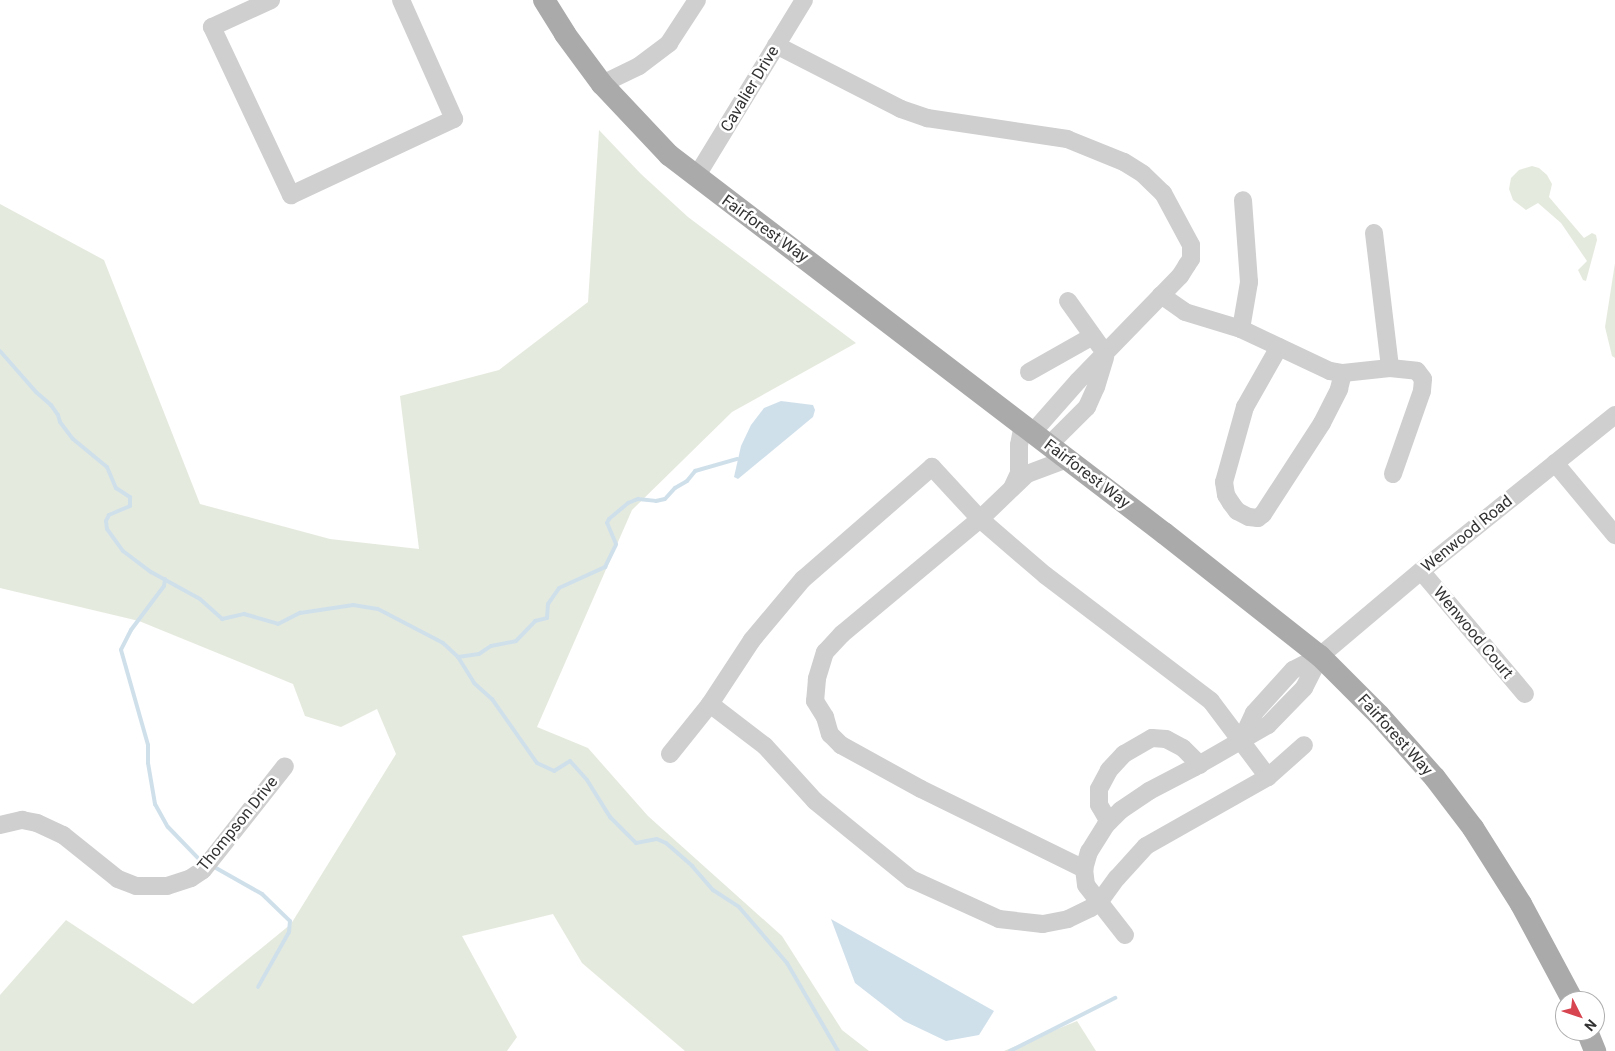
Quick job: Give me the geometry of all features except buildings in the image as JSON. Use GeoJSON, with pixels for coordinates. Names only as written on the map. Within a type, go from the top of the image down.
{"type":"FeatureCollection","features":[{"type":"Feature","properties":{"kind":"main road","name":"Fairforest Way"},"geometry":{"type":"LineString","coordinates":[[544,0],[565,34],[602,84],[669,155],[1035,434],[1320,656],[1385,722],[1434,778],[1472,828],[1522,904],[1568,991]]}},
{"type":"Feature","properties":{"kind":"street"},"geometry":{"type":"LineString","coordinates":[[270,0],[212,27],[291,195],[454,119],[401,0]]}},
{"type":"Feature","properties":{"kind":"street"},"geometry":{"type":"LineString","coordinates":[[602,84],[639,66],[669,43],[697,0]]}},
{"type":"Feature","properties":{"kind":"street","name":"Cavalier Drive"},"geometry":{"type":"LineString","coordinates":[[696,177],[804,0]]}},
{"type":"Feature","properties":{"kind":"street"},"geometry":{"type":"LineString","coordinates":[[776,45],[901,109],[926,118],[1067,139],[1124,162],[1143,174],[1163,192],[1191,245],[1191,258],[1188,265],[1035,434]]}},
{"type":"Feature","properties":{"kind":"street"},"geometry":{"type":"LineString","coordinates":[[1241,329],[1248,282],[1243,200]]}},
{"type":"Feature","properties":{"kind":"street"},"geometry":{"type":"LineString","coordinates":[[1374,233],[1390,368]]}},
{"type":"Feature","properties":{"kind":"street"},"geometry":{"type":"LineString","coordinates":[[1161,295],[1185,312],[1241,329],[1330,371],[1343,373],[1390,368],[1417,371],[1424,384],[1393,474]]}},
{"type":"Feature","properties":{"kind":"street"},"geometry":{"type":"LineString","coordinates":[[1068,301],[1106,354]]}},
{"type":"Feature","properties":{"kind":"street"},"geometry":{"type":"LineString","coordinates":[[1029,372],[1093,336]]}},
{"type":"Feature","properties":{"kind":"street"},"geometry":{"type":"LineString","coordinates":[[1279,347],[1244,407],[1224,482],[1226,495],[1231,503],[1237,511],[1249,517],[1258,518],[1263,514],[1332,405],[1343,373]]}},
{"type":"Feature","properties":{"kind":"street"},"geometry":{"type":"LineString","coordinates":[[1013,486],[1019,473],[1019,445],[1035,434],[1087,407],[1096,387],[1106,354]]}},
{"type":"Feature","properties":{"kind":"street","name":"Wenwood Road"},"geometry":{"type":"LineString","coordinates":[[1320,656],[1420,571],[1615,415]]}},
{"type":"Feature","properties":{"kind":"street"},"geometry":{"type":"LineString","coordinates":[[1066,459],[1026,474],[980,519],[842,634],[825,652],[817,678],[815,701],[825,717],[830,734],[841,745],[921,789],[1084,869]]}},
{"type":"Feature","properties":{"kind":"street"},"geometry":{"type":"LineString","coordinates":[[1555,463],[1615,536]]}},
{"type":"Feature","properties":{"kind":"street"},"geometry":{"type":"LineString","coordinates":[[670,754],[710,704],[752,640],[803,579],[932,467],[980,519],[1045,574],[1211,701],[1268,777]]}},
{"type":"Feature","properties":{"kind":"street","name":"Wenwood Court"},"geometry":{"type":"LineString","coordinates":[[1420,571],[1525,694]]}},
{"type":"Feature","properties":{"kind":"street"},"geometry":{"type":"LineString","coordinates":[[1125,935],[1086,885],[1084,869],[1089,852],[1109,822],[1122,810],[1149,791],[1200,765],[1268,726],[1304,688],[1320,656]]}},
{"type":"Feature","properties":{"kind":"street"},"geometry":{"type":"LineString","coordinates":[[710,704],[765,746],[815,802],[911,880],[999,919],[1043,924],[1068,919],[1100,901],[1116,878],[1146,846],[1268,777],[1304,745]]}},
{"type":"Feature","properties":{"kind":"street"},"geometry":{"type":"LineString","coordinates":[[1109,822],[1099,805],[1099,789],[1109,770],[1124,754],[1152,738],[1166,739],[1182,748],[1200,765]]}},
{"type":"Feature","properties":{"kind":"street","name":"Thompson Drive"},"geometry":{"type":"LineString","coordinates":[[0,825],[22,820],[48,827],[63,835],[118,879],[136,886],[167,886],[191,878],[203,870],[285,766]]}},
{"type":"Feature","properties":{"kind":"shaded area"},"geometry":{"type":"Polygon","coordinates":[[[599,130],[641,174],[688,217],[856,343],[732,412],[632,510],[537,727],[588,748],[648,816],[782,936],[842,1030],[869,1051],[685,1051],[582,963],[553,914],[462,936],[517,1037],[507,1051],[0,1051],[0,995],[66,920],[193,1004],[291,924],[396,754],[377,709],[341,727],[305,716],[293,684],[139,621],[0,588],[0,204],[104,260],[200,504],[330,539],[419,549],[400,396],[499,370],[588,302],[599,130]]]}},
{"type":"Feature","properties":{"kind":"shaded area"},"geometry":{"type":"Polygon","coordinates":[[[1532,166],[1539,168],[1547,175],[1552,184],[1549,197],[1584,238],[1592,233],[1596,235],[1597,240],[1586,281],[1583,280],[1578,270],[1587,261],[1561,223],[1538,203],[1526,210],[1513,200],[1509,189],[1511,178],[1519,170],[1532,166]]]}},
{"type":"Feature","properties":{"kind":"shaded area"},"geometry":{"type":"Polygon","coordinates":[[[1615,263],[1615,358],[1612,356],[1605,327],[1615,263]]]}},
{"type":"Feature","properties":{"kind":"shaded area"},"geometry":{"type":"Polygon","coordinates":[[[781,401],[813,405],[815,410],[813,417],[738,479],[734,477],[741,446],[751,425],[764,408],[781,401]]]}},
{"type":"Feature","properties":{"kind":"shaded area"},"geometry":{"type":"Polygon","coordinates":[[[831,919],[994,1011],[979,1035],[946,1041],[904,1021],[855,983],[831,919]]]}},
{"type":"Feature","properties":{"kind":"shaded area"},"geometry":{"type":"Polygon","coordinates":[[[1077,1021],[1096,1051],[1004,1051],[1011,1048],[1077,1021]]]}},
{"type":"Feature","properties":{"kind":"waterway"},"geometry":{"type":"LineString","coordinates":[[0,351],[36,392],[51,405],[58,415],[60,422],[73,439],[107,467],[116,488],[130,497],[130,506],[109,515],[106,521],[107,529],[123,551],[151,572],[200,599],[222,619],[244,614],[278,624],[300,613],[353,605],[378,609],[443,643],[458,657],[474,683],[492,699],[537,763],[554,771],[570,761],[587,780],[610,817],[636,843],[657,839],[666,843],[692,866],[713,890],[739,907],[787,963],[838,1051]]}},
{"type":"Feature","properties":{"kind":"waterway"},"geometry":{"type":"LineString","coordinates":[[458,657],[479,654],[491,646],[516,641],[535,621],[547,618],[548,604],[559,588],[605,567],[616,544],[607,523],[609,519],[628,503],[638,499],[656,501],[665,499],[675,488],[687,481],[695,471],[737,459]]}},
{"type":"Feature","properties":{"kind":"waterway"},"geometry":{"type":"LineString","coordinates":[[165,579],[164,586],[131,630],[121,650],[148,745],[148,763],[155,804],[168,827],[200,860]]}},
{"type":"Feature","properties":{"kind":"waterway"},"geometry":{"type":"LineString","coordinates":[[216,868],[262,894],[290,921],[289,932],[258,987]]}},
{"type":"Feature","properties":{"kind":"waterway"},"geometry":{"type":"LineString","coordinates":[[1010,1051],[1115,998]]}}]}
